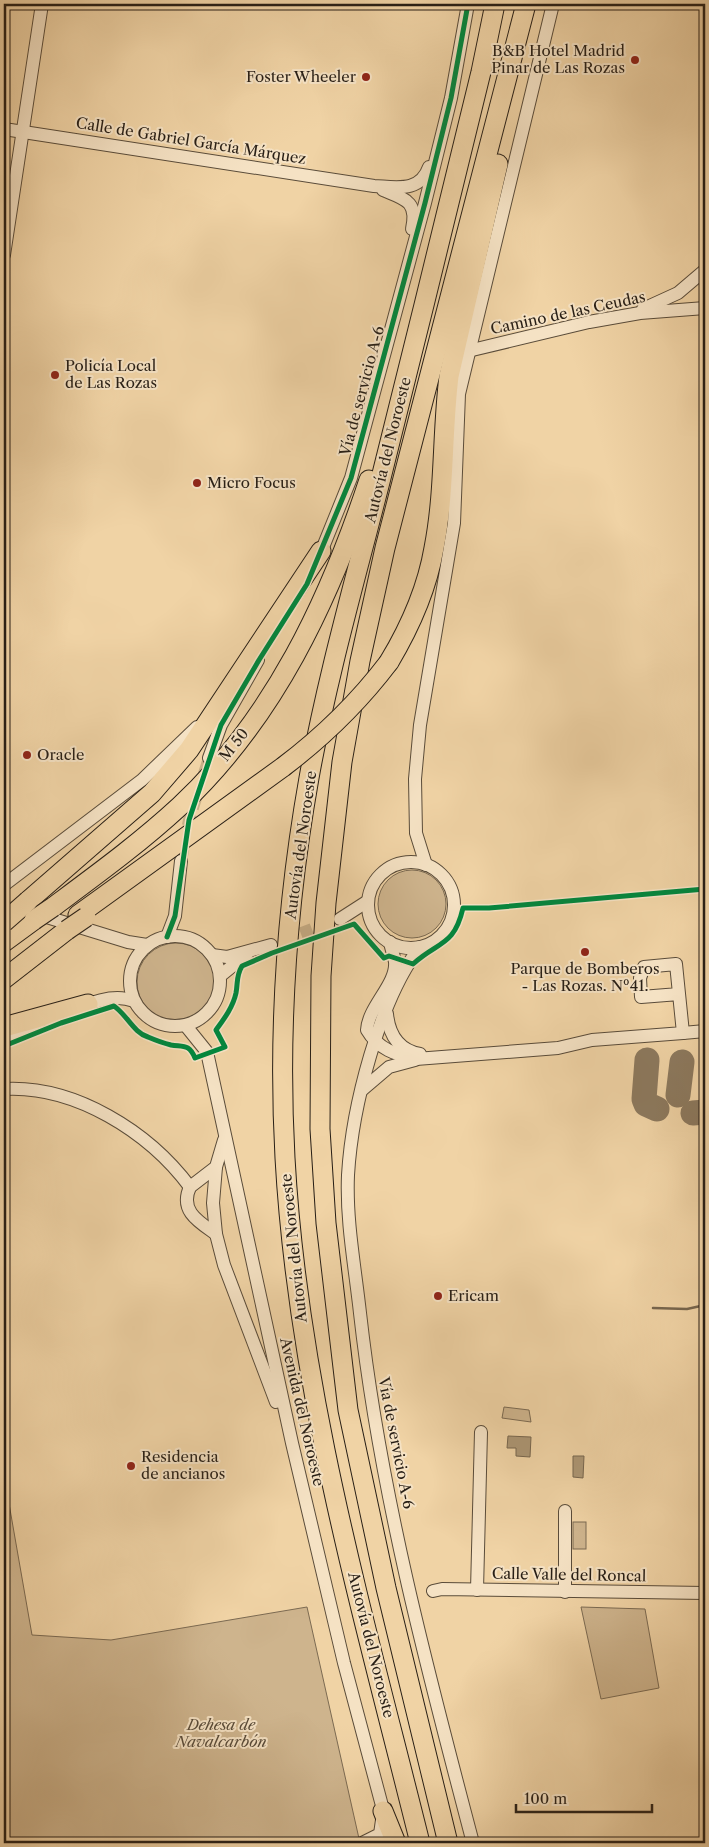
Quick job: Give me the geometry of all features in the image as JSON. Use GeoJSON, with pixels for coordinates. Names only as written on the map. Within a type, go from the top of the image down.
{"type":"FeatureCollection","features":[{"type":"Feature","properties":{"kind":"highway","name":"Autovía del Noroeste"},"geometry":{"type":"LineString","coordinates":[[420,1843],[359,1597],[320,1428],[298,1306],[285,1155],[284,1049],[292,902],[310,774],[358,565],[439,244],[495,4]]}},
{"type":"Feature","properties":{"kind":"highway","name":"Autovía del Noroeste"},"geometry":{"type":"LineString","coordinates":[[448,1843],[386,1588],[348,1410],[326,1223],[320,1130],[321,976],[326,903],[340,772],[360,661],[385,548],[526,4]]}},
{"type":"Feature","properties":{"kind":"highway"},"geometry":{"type":"LineString","coordinates":[[4,969],[82,916],[314,744],[347,713],[389,662],[410,625],[422,593],[434,549],[440,510],[445,412],[449,376],[537,4]]}},
{"type":"Feature","properties":{"kind":"highway","name":"M 50"},"geometry":{"type":"LineString","coordinates":[[4,942],[132,847],[180,806],[214,771],[243,735],[284,675],[319,612],[350,536],[370,475],[426,264],[439,244]]}},
{"type":"Feature","properties":{"kind":"highway"},"geometry":{"type":"LineString","coordinates":[[4,922],[152,792],[189,750],[321,551]]}},
{"type":"Feature","properties":{"kind":"highway"},"geometry":{"type":"LineString","coordinates":[[4,979],[64,929]]}},
{"type":"Feature","properties":{"kind":"highway"},"geometry":{"type":"LineString","coordinates":[[4,1027],[88,1004]]}},
{"type":"Feature","properties":{"kind":"highway"},"geometry":{"type":"LineString","coordinates":[[420,1726],[457,1843]]}},
{"type":"Feature","properties":{"kind":"highway"},"geometry":{"type":"LineString","coordinates":[[384,1811],[396,1843]]}},
{"type":"Feature","properties":{"kind":"street"},"geometry":{"type":"LineString","coordinates":[[4,255],[42,4]]}},
{"type":"Feature","properties":{"kind":"street","name":"Vía de servicio A-6"},"geometry":{"type":"LineString","coordinates":[[209,758],[221,725],[307,584],[351,478],[450,98],[468,4]]}},
{"type":"Feature","properties":{"kind":"street"},"geometry":{"type":"LineString","coordinates":[[426,865],[416,833],[414,804],[417,754],[426,688],[454,523],[459,394],[553,4]]}},
{"type":"Feature","properties":{"kind":"street","name":"Calle de Gabriel García Márquez"},"geometry":{"type":"LineString","coordinates":[[4,129],[374,186],[411,188],[420,183],[426,176],[450,98]]}},
{"type":"Feature","properties":{"kind":"street","name":"Calle de Gabriel García Márquez"},"geometry":{"type":"LineString","coordinates":[[374,186],[407,200],[413,209],[414,221],[385,353]]}},
{"type":"Feature","properties":{"kind":"street"},"geometry":{"type":"LineString","coordinates":[[632,315],[678,293],[702,273]]}},
{"type":"Feature","properties":{"kind":"street","name":"Camino de las Ceudas"},"geometry":{"type":"LineString","coordinates":[[468,351],[632,315],[705,308]]}},
{"type":"Feature","properties":{"kind":"street"},"geometry":{"type":"LineString","coordinates":[[4,884],[142,780],[219,706]]}},
{"type":"Feature","properties":{"kind":"street"},"geometry":{"type":"LineString","coordinates":[[167,937],[175,916],[182,861]]}},
{"type":"Feature","properties":{"kind":"street"},"geometry":{"type":"LineString","coordinates":[[404,863],[426,865],[436,869],[448,882],[454,894],[455,908],[452,922],[444,934],[433,942],[420,947],[404,948],[382,937],[372,922],[368,902],[371,890],[384,872],[404,863]]}},
{"type":"Feature","properties":{"kind":"street"},"geometry":{"type":"LineString","coordinates":[[368,902],[340,919],[359,918],[372,922]]}},
{"type":"Feature","properties":{"kind":"street"},"geometry":{"type":"LineString","coordinates":[[4,912],[39,914],[128,942],[147,946]]}},
{"type":"Feature","properties":{"kind":"street"},"geometry":{"type":"LineString","coordinates":[[167,937],[192,939],[203,946],[212,955],[220,976],[220,990],[216,1002],[208,1013],[198,1021],[186,1026],[170,1027],[155,1022],[143,1013],[134,1001],[130,984],[132,967],[141,952],[147,946],[167,937]]}},
{"type":"Feature","properties":{"kind":"street"},"geometry":{"type":"LineString","coordinates":[[390,942],[395,964],[388,983],[367,1023],[367,1030],[376,1043],[395,1054],[416,1059]]}},
{"type":"Feature","properties":{"kind":"street"},"geometry":{"type":"LineString","coordinates":[[212,955],[227,957],[271,945]]}},
{"type":"Feature","properties":{"kind":"street","name":"Vía de servicio A-6"},"geometry":{"type":"LineString","coordinates":[[420,947],[409,962],[395,988],[360,1092],[351,1138],[349,1215],[368,1385],[414,1607],[473,1843]]}},
{"type":"Feature","properties":{"kind":"street"},"geometry":{"type":"LineString","coordinates":[[220,976],[249,952]]}},
{"type":"Feature","properties":{"kind":"street"},"geometry":{"type":"LineString","coordinates":[[680,994],[682,1034]]}},
{"type":"Feature","properties":{"kind":"street"},"geometry":{"type":"LineString","coordinates":[[4,1040],[88,1004],[112,998],[126,998],[134,1001]]}},
{"type":"Feature","properties":{"kind":"street"},"geometry":{"type":"LineString","coordinates":[[387,1012],[388,1029],[396,1042],[415,1053],[435,1057]]}},
{"type":"Feature","properties":{"kind":"street","name":"Avenida del Noroeste"},"geometry":{"type":"LineString","coordinates":[[186,1026],[208,1052],[224,1138],[292,1443],[344,1664],[384,1811]]}},
{"type":"Feature","properties":{"kind":"street"},"geometry":{"type":"LineString","coordinates":[[360,1092],[389,1068],[416,1059],[558,1048],[592,1040],[705,1031]]}},
{"type":"Feature","properties":{"kind":"street"},"geometry":{"type":"LineString","coordinates":[[4,1089],[18,1088],[75,1100],[129,1126],[175,1167],[190,1187]]}},
{"type":"Feature","properties":{"kind":"street"},"geometry":{"type":"LineString","coordinates":[[224,1138],[216,1168],[213,1202],[216,1234],[224,1265],[292,1443]]}},
{"type":"Feature","properties":{"kind":"street"},"geometry":{"type":"LineString","coordinates":[[216,1168],[190,1187],[186,1195],[186,1203],[190,1215],[216,1234]]}},
{"type":"Feature","properties":{"kind":"street"},"geometry":{"type":"LineString","coordinates":[[477,1590],[481,1432]]}},
{"type":"Feature","properties":{"kind":"street"},"geometry":{"type":"LineString","coordinates":[[565,1511],[565,1592]]}},
{"type":"Feature","properties":{"kind":"street","name":"Calle Valle del Roncal"},"geometry":{"type":"LineString","coordinates":[[433,1591],[705,1593]]}},
{"type":"Feature","properties":{"kind":"street"},"geometry":{"type":"LineString","coordinates":[[366,1843],[380,1834],[384,1811]]}},
{"type":"Feature","properties":{"kind":"street"},"geometry":{"type":"LineString","coordinates":[[384,1811],[390,1843]]}},
{"type":"Feature","properties":{"kind":"green space"},"geometry":{"type":"Polygon","coordinates":[[[412,870],[425,873],[436,880],[443,891],[446,904],[443,917],[436,928],[425,935],[412,938],[399,935],[388,928],[381,917],[378,904],[381,891],[388,880],[399,873],[412,870]]]}},
{"type":"Feature","properties":{"kind":"green space"},"geometry":{"type":"Polygon","coordinates":[[[176,943],[191,946],[208,960],[212,967],[215,982],[212,997],[198,1014],[191,1018],[176,1021],[161,1018],[144,1004],[140,997],[137,982],[140,967],[154,950],[161,946],[176,943]]]}},
{"type":"Feature","properties":{"kind":"green space"},"geometry":{"type":"Polygon","coordinates":[[[504,1407],[529,1410],[531,1422],[502,1418],[504,1407]]]}},
{"type":"Feature","properties":{"kind":"green space","name":"Dehesa de Navalcarbón"},"geometry":{"type":"Polygon","coordinates":[[[4,1475],[32,1635],[111,1640],[307,1607],[360,1843],[4,1843],[4,1475]]]}},
{"type":"Feature","properties":{"kind":"green space"},"geometry":{"type":"Polygon","coordinates":[[[573,1522],[586,1522],[586,1549],[573,1549],[573,1522]]]}},
{"type":"Feature","properties":{"kind":"green space"},"geometry":{"type":"Polygon","coordinates":[[[581,1607],[645,1609],[659,1688],[601,1699],[581,1607]]]}},
{"type":"Feature","properties":{"kind":"shaded area"},"geometry":{"type":"Polygon","coordinates":[[[508,1436],[531,1437],[530,1457],[516,1456],[516,1448],[507,1448],[508,1436]]]}},
{"type":"Feature","properties":{"kind":"shaded area"},"geometry":{"type":"Polygon","coordinates":[[[573,1456],[584,1456],[583,1478],[573,1477],[573,1456]]]}},
{"type":"Feature","properties":{"kind":"waterway"},"geometry":{"type":"LineString","coordinates":[[653,1308],[687,1309],[705,1305]]}},
{"type":"Feature","properties":{"kind":"taxiway"},"geometry":{"type":"LineString","coordinates":[[647,1060],[644,1099],[646,1104],[657,1109]]}},
{"type":"Feature","properties":{"kind":"taxiway"},"geometry":{"type":"LineString","coordinates":[[678,1095],[682,1062]]}},
{"type":"Feature","properties":{"kind":"taxiway"},"geometry":{"type":"LineString","coordinates":[[693,1113],[705,1112]]}},
{"type":"Feature","properties":{"kind":"tunnel"},"geometry":{"type":"LineString","coordinates":[[181,861],[189,820],[209,758]]}},
{"type":"Feature","properties":{"kind":"tunnel"},"geometry":{"type":"LineString","coordinates":[[284,940],[330,922]]}},
{"type":"Feature","properties":{"kind":"cycle path"},"geometry":{"type":"LineString","coordinates":[[167,937],[175,916],[189,820],[221,725],[307,584],[351,478],[425,203],[451,98],[468,4]]}},
{"type":"Feature","properties":{"kind":"cycle path"},"geometry":{"type":"LineString","coordinates":[[4,1046],[61,1023],[114,1006],[143,1035],[168,1044],[186,1047],[191,1050],[195,1058],[225,1047],[216,1030],[233,1003],[238,976],[242,966],[272,953],[354,924],[384,958],[389,956],[413,964],[450,937],[455,930],[463,908],[489,908],[705,889]]}},
{"type":"Feature","properties":{"kind":"place","name":"B&B Hotel Madrid Pinar de Las Rozas"},"geometry":{"type":"Point","coordinates":[635,60]}},
{"type":"Feature","properties":{"kind":"place","name":"Foster Wheeler"},"geometry":{"type":"Point","coordinates":[366,77]}},
{"type":"Feature","properties":{"kind":"place","name":"Policía Local de Las Rozas"},"geometry":{"type":"Point","coordinates":[55,375]}},
{"type":"Feature","properties":{"kind":"place","name":"Micro Focus"},"geometry":{"type":"Point","coordinates":[197,483]}},
{"type":"Feature","properties":{"kind":"place","name":"Oracle"},"geometry":{"type":"Point","coordinates":[27,755]}},
{"type":"Feature","properties":{"kind":"place","name":"Parque de Bomberos - Las Rozas. Nº41."},"geometry":{"type":"Point","coordinates":[585,952]}},
{"type":"Feature","properties":{"kind":"place","name":"Ericam"},"geometry":{"type":"Point","coordinates":[438,1296]}},
{"type":"Feature","properties":{"kind":"place","name":"Residencia de ancianos"},"geometry":{"type":"Point","coordinates":[131,1466]}}]}
